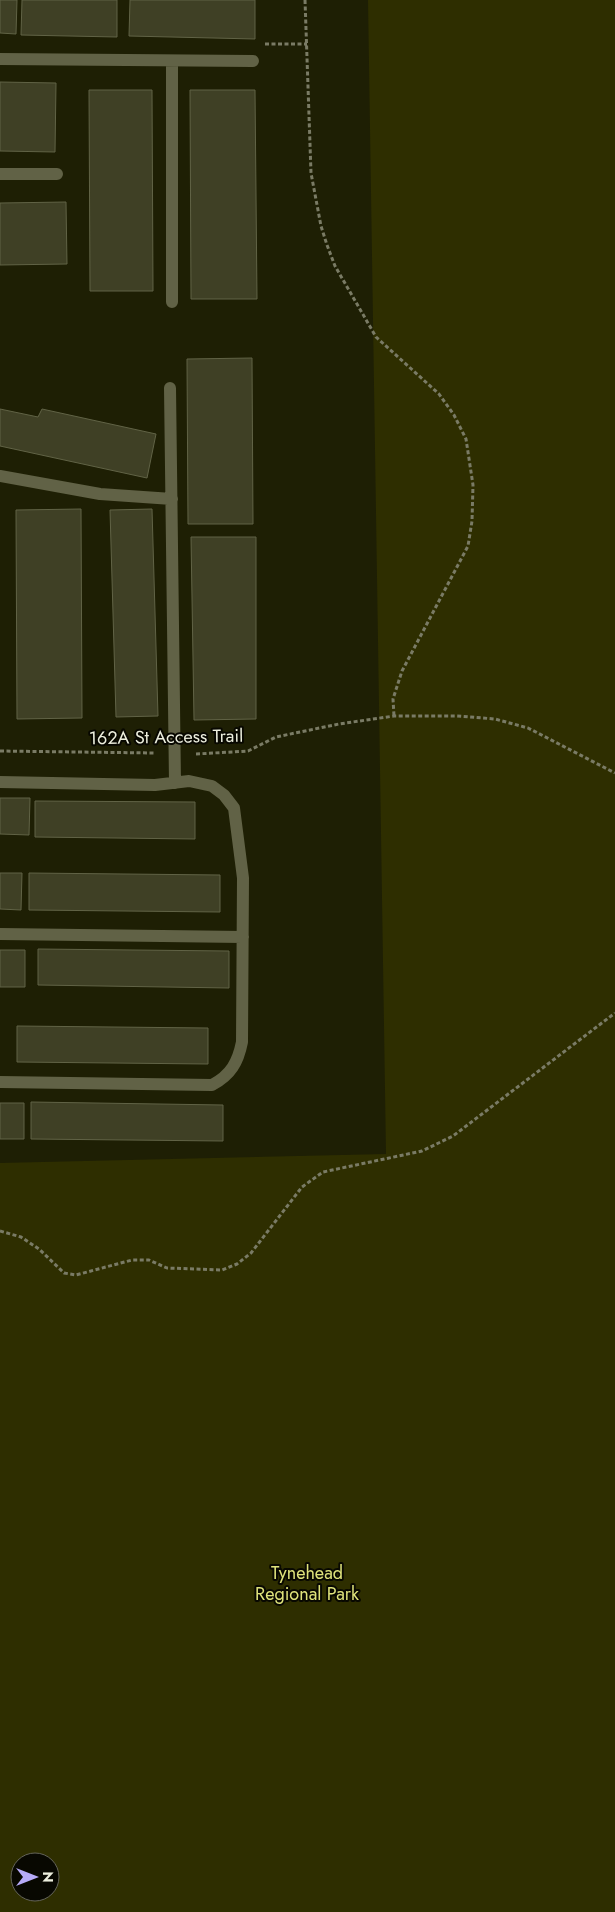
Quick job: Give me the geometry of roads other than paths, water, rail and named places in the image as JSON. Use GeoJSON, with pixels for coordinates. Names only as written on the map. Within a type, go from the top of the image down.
{"type":"FeatureCollection","features":[{"type":"Feature","properties":{"kind":"lane"},"geometry":{"type":"LineString","coordinates":[[0,59],[253,62]]}},
{"type":"Feature","properties":{"kind":"lane"},"geometry":{"type":"LineString","coordinates":[[172,60],[172,302]]}},
{"type":"Feature","properties":{"kind":"lane"},"geometry":{"type":"LineString","coordinates":[[0,174],[57,174]]}},
{"type":"Feature","properties":{"kind":"lane"},"geometry":{"type":"LineString","coordinates":[[170,388],[175,783]]}},
{"type":"Feature","properties":{"kind":"lane"},"geometry":{"type":"LineString","coordinates":[[0,476],[100,494],[172,499]]}},
{"type":"Feature","properties":{"kind":"lane"},"geometry":{"type":"LineString","coordinates":[[0,782],[155,785],[189,781],[212,786],[224,795],[234,808],[243,878],[242,1042],[239,1058],[224,1079],[212,1085],[0,1082]]}},
{"type":"Feature","properties":{"kind":"lane"},"geometry":{"type":"LineString","coordinates":[[0,934],[243,937]]}},
{"type":"Feature","properties":{"kind":"park label","name":"Tynehead Regional Park"},"geometry":{"type":"Point","coordinates":[307,1584]}}]}
